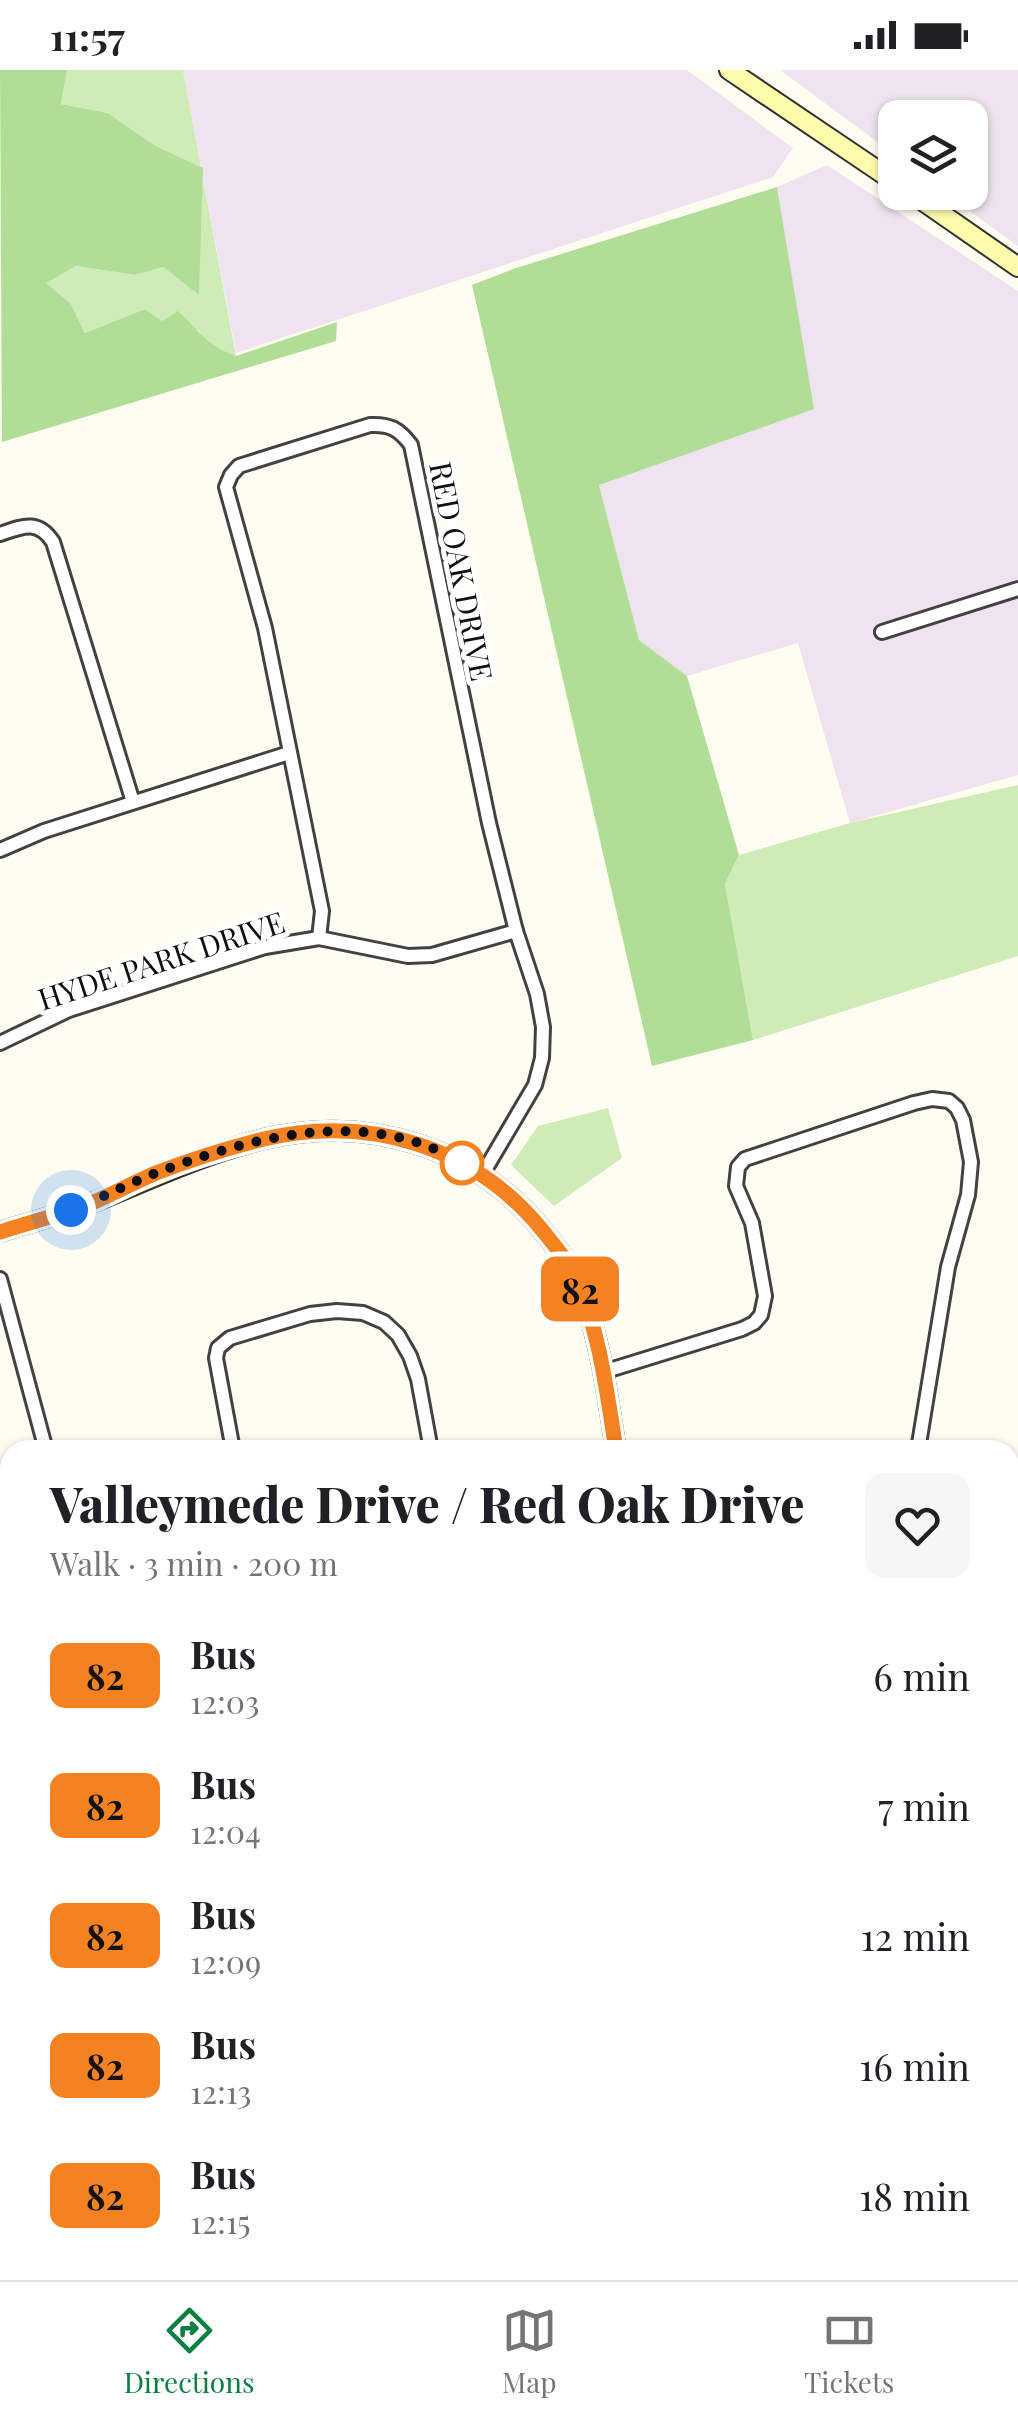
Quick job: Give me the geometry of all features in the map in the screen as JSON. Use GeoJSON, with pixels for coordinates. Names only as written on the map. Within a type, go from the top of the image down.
{"type":"FeatureCollection","features":[{"type":"Feature","properties":{"kind":"street"},"geometry":{"type":"LineString","coordinates":[[729,70],[878,171]]}},
{"type":"Feature","properties":{"kind":"street"},"geometry":{"type":"LineString","coordinates":[[936,210],[1018,266]]}},
{"type":"Feature","properties":{"kind":"street","name":"RED OAK DRIVE"},"geometry":{"type":"LineString","coordinates":[[319,938],[322,911],[265,628],[226,487],[239,466],[387,424],[401,432],[411,445],[489,823],[543,1027],[536,1085],[482,1175]]}},
{"type":"Feature","properties":{"kind":"street"},"geometry":{"type":"LineString","coordinates":[[0,534],[29,524],[39,526],[53,542],[133,802]]}},
{"type":"Feature","properties":{"kind":"street"},"geometry":{"type":"LineString","coordinates":[[882,632],[1018,589]]}},
{"type":"Feature","properties":{"kind":"street"},"geometry":{"type":"LineString","coordinates":[[0,850],[21,839],[289,753]]}},
{"type":"Feature","properties":{"kind":"street","name":"HYDE PARK DRIVE"},"geometry":{"type":"LineString","coordinates":[[0,1043],[69,1010],[265,947],[319,938],[408,956],[432,955],[516,931]]}},
{"type":"Feature","properties":{"kind":"street"},"geometry":{"type":"LineString","coordinates":[[603,1372],[742,1329],[761,1315],[765,1296],[756,1238],[736,1186],[738,1167],[745,1159],[914,1103],[949,1101],[963,1120],[970,1178],[948,1267],[920,1440]]}},
{"type":"Feature","properties":{"kind":"street"},"geometry":{"type":"LineString","coordinates":[[0,1232],[96,1201],[159,1172],[263,1140],[310,1130],[367,1131],[412,1140],[443,1152],[514,1198],[559,1251],[585,1301],[614,1440]]}},
{"type":"Feature","properties":{"kind":"street"},"geometry":{"type":"LineString","coordinates":[[0,1279],[43,1440]]}},
{"type":"Feature","properties":{"kind":"street"},"geometry":{"type":"LineString","coordinates":[[231,1440],[218,1348],[230,1338],[310,1314],[336,1311],[363,1313],[384,1322],[398,1335],[418,1378],[429,1440]]}},
{"type":"Feature","properties":{"kind":"shaded area"},"geometry":{"type":"Polygon","coordinates":[[[183,70],[687,70],[793,148],[773,177],[236,353],[183,70]]]}},
{"type":"Feature","properties":{"kind":"shaded area"},"geometry":{"type":"Polygon","coordinates":[[[780,70],[1018,70],[1018,246],[968,210],[988,210],[988,100],[878,100],[878,142],[780,70]]]}},
{"type":"Feature","properties":{"kind":"shaded area"},"geometry":{"type":"Polygon","coordinates":[[[827,165],[878,199],[878,210],[895,210],[1018,291],[1018,775],[850,823],[798,643],[687,676],[639,640],[599,484],[813,409],[777,187],[827,165]]]}},
{"type":"Feature","properties":{"kind":"green space"},"geometry":{"type":"Polygon","coordinates":[[[0,70],[67,70],[61,104],[108,113],[154,145],[203,168],[199,295],[163,267],[135,275],[76,266],[46,283],[71,304],[85,333],[145,309],[162,321],[178,311],[210,342],[236,356],[337,322],[336,341],[2,442],[0,70]]]}},
{"type":"Feature","properties":{"kind":"green space"},"geometry":{"type":"Polygon","coordinates":[[[67,70],[183,70],[201,167],[154,145],[108,113],[61,104],[67,70]]]}},
{"type":"Feature","properties":{"kind":"green space"},"geometry":{"type":"Polygon","coordinates":[[[203,176],[236,356],[208,345],[198,330],[162,321],[145,309],[85,333],[71,304],[45,283],[76,266],[135,275],[163,267],[198,294],[203,176]]]}},
{"type":"Feature","properties":{"kind":"green space"},"geometry":{"type":"Polygon","coordinates":[[[777,187],[814,409],[599,485],[639,640],[687,676],[739,855],[725,884],[753,1040],[652,1066],[472,285],[777,187]]]}},
{"type":"Feature","properties":{"kind":"green space"},"geometry":{"type":"Polygon","coordinates":[[[1018,785],[1018,956],[753,1040],[725,884],[739,855],[850,823],[1018,785]]]}},
{"type":"Feature","properties":{"kind":"green space"},"geometry":{"type":"Polygon","coordinates":[[[608,1108],[622,1158],[554,1206],[511,1165],[538,1126],[608,1108]]]}},
{"type":"Feature","properties":{"kind":"bus line","name":"82"},"geometry":{"type":"LineString","coordinates":[[0,1232],[96,1201],[159,1172],[263,1140],[310,1130],[367,1131],[412,1140],[443,1152],[514,1198],[559,1251],[575,1276],[594,1330],[614,1440]]}},
{"type":"Feature","properties":{"kind":"route"},"geometry":{"type":"LineString","coordinates":[[71,1210],[159,1172],[310,1130],[367,1131],[412,1140],[462,1163]]}}]}
